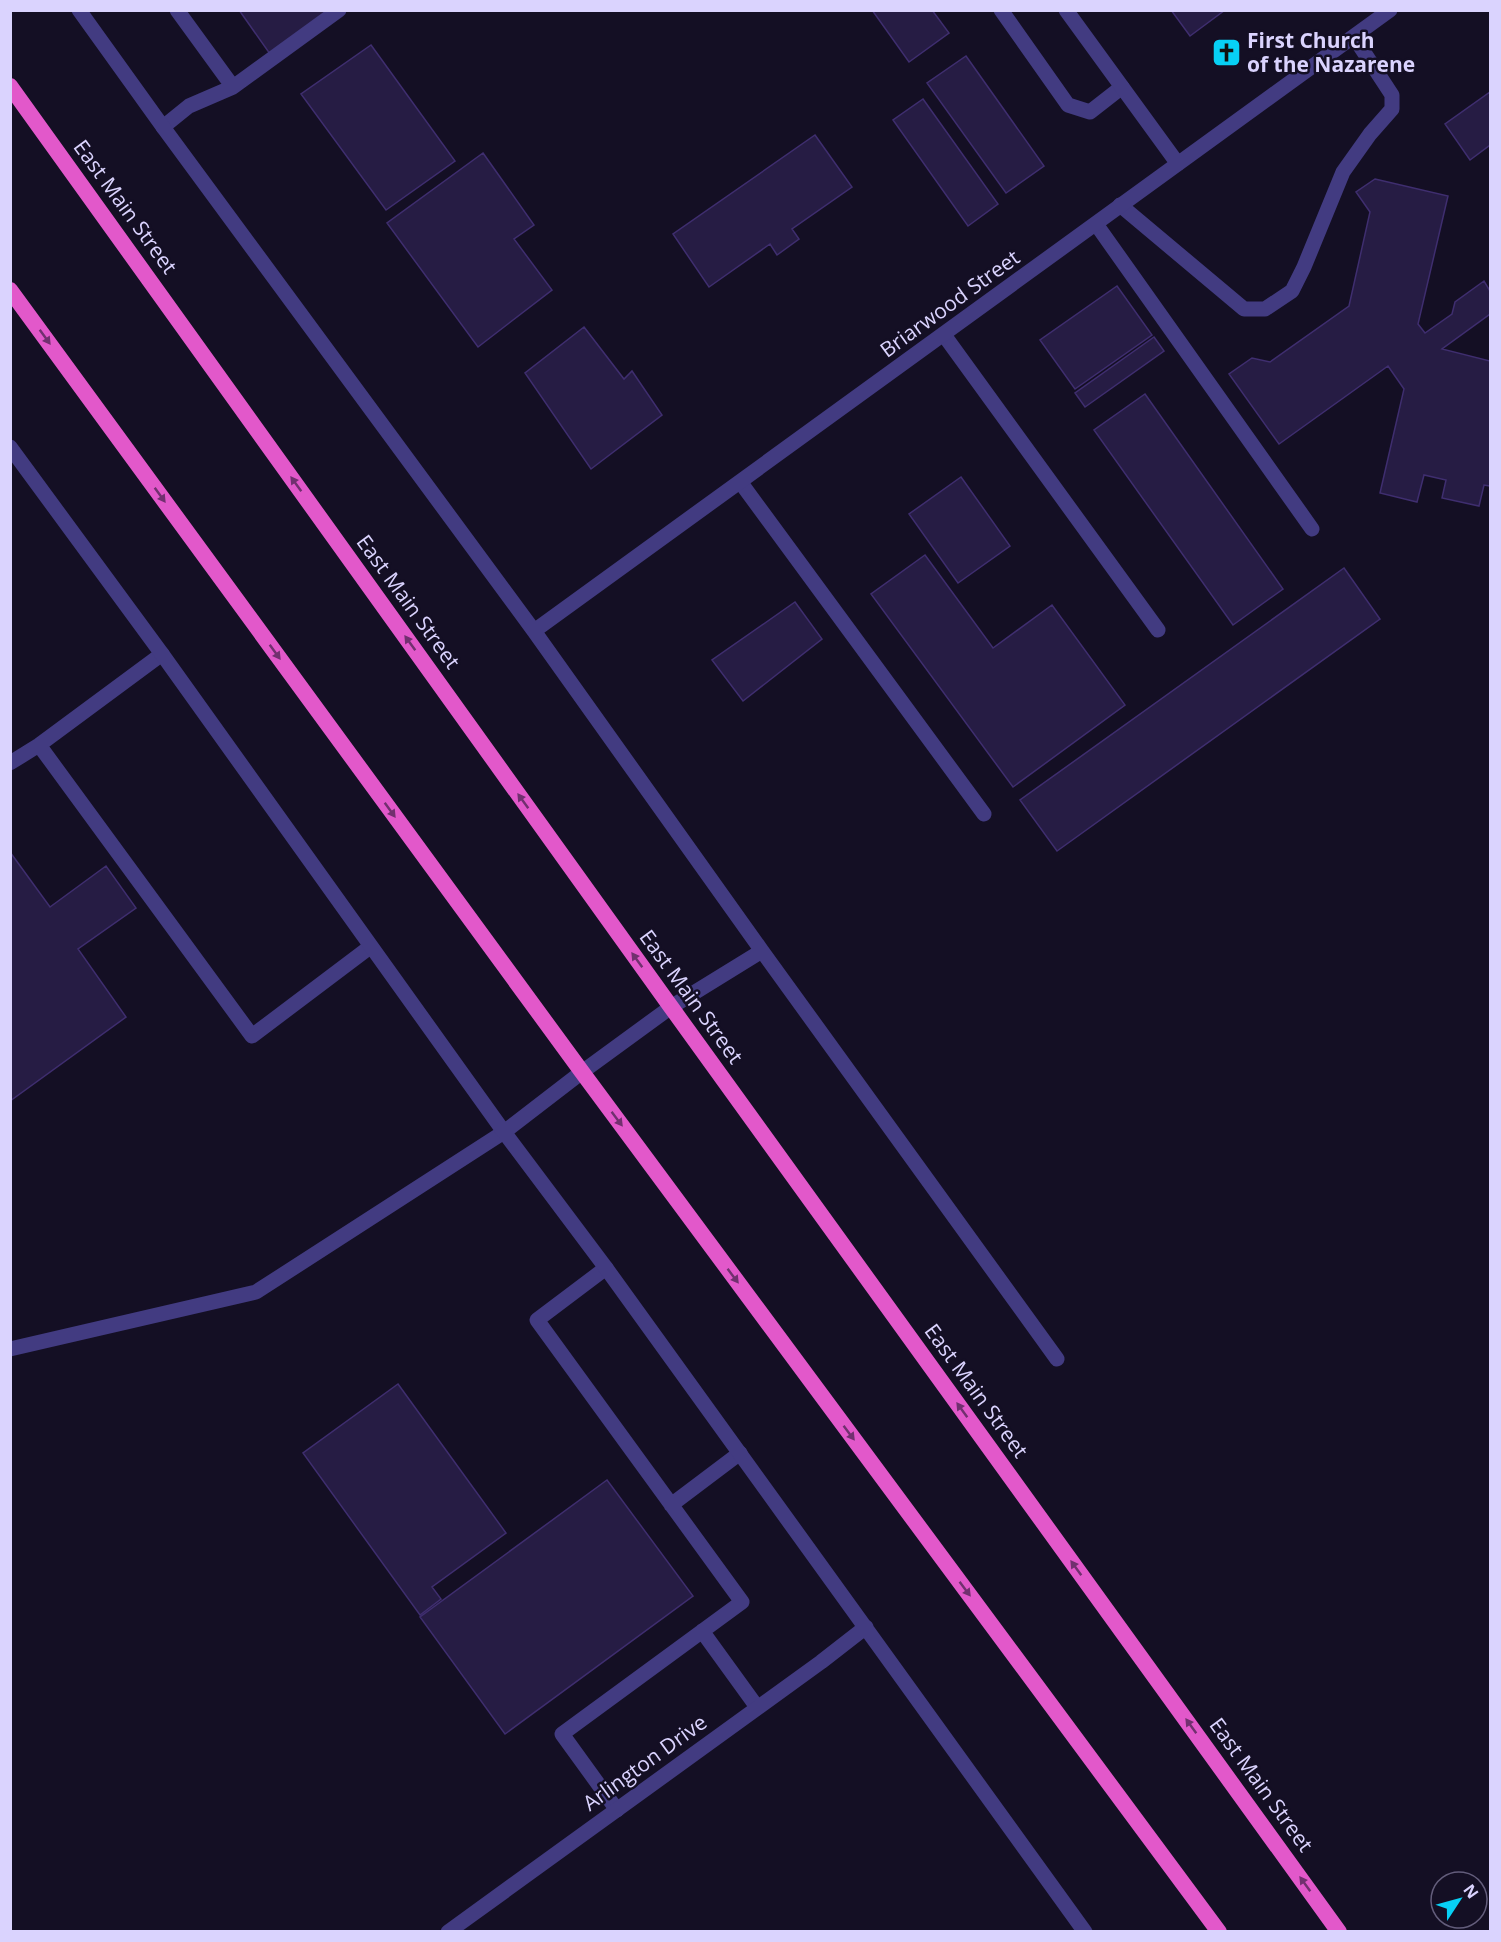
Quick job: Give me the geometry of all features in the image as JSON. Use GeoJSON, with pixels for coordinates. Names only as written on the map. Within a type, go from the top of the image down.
{"type":"FeatureCollection","features":[{"type":"Feature","properties":{"kind":"highway","name":"East Main Street"},"geometry":{"type":"LineString","coordinates":[[10,86],[1339,1932]]}},
{"type":"Feature","properties":{"kind":"highway"},"geometry":{"type":"LineString","coordinates":[[10,290],[582,1072],[1219,1932]]}},
{"type":"Feature","properties":{"kind":"street"},"geometry":{"type":"LineString","coordinates":[[79,10],[162,127],[534,630],[762,951],[1057,1359]]}},
{"type":"Feature","properties":{"kind":"street"},"geometry":{"type":"LineString","coordinates":[[177,10],[233,87]]}},
{"type":"Feature","properties":{"kind":"street"},"geometry":{"type":"LineString","coordinates":[[162,127],[189,106],[233,87],[339,10]]}},
{"type":"Feature","properties":{"kind":"street"},"geometry":{"type":"LineString","coordinates":[[1001,10],[1068,105],[1090,111],[1122,87]]}},
{"type":"Feature","properties":{"kind":"street"},"geometry":{"type":"LineString","coordinates":[[1066,10],[1178,164]]}},
{"type":"Feature","properties":{"kind":"street","name":"Briarwood Street"},"geometry":{"type":"LineString","coordinates":[[534,630],[741,483],[1390,10]]}},
{"type":"Feature","properties":{"kind":"street"},"geometry":{"type":"LineString","coordinates":[[1120,206],[1244,309],[1265,309],[1292,291],[1343,172],[1370,134],[1392,109],[1392,95],[1354,37]]}},
{"type":"Feature","properties":{"kind":"street"},"geometry":{"type":"LineString","coordinates":[[1096,224],[1312,529]]}},
{"type":"Feature","properties":{"kind":"street"},"geometry":{"type":"LineString","coordinates":[[944,335],[1158,630]]}},
{"type":"Feature","properties":{"kind":"street"},"geometry":{"type":"LineString","coordinates":[[10,447],[1085,1932]]}},
{"type":"Feature","properties":{"kind":"street"},"geometry":{"type":"LineString","coordinates":[[741,483],[984,814]]}},
{"type":"Feature","properties":{"kind":"street"},"geometry":{"type":"LineString","coordinates":[[10,763],[39,745],[162,654]]}},
{"type":"Feature","properties":{"kind":"street"},"geometry":{"type":"LineString","coordinates":[[39,745],[252,1036],[370,947]]}},
{"type":"Feature","properties":{"kind":"street"},"geometry":{"type":"LineString","coordinates":[[10,1349],[256,1292],[504,1132],[671,1007],[762,951]]}},
{"type":"Feature","properties":{"kind":"street"},"geometry":{"type":"LineString","coordinates":[[606,1268],[537,1320],[742,1602],[561,1734],[617,1810]]}},
{"type":"Feature","properties":{"kind":"street"},"geometry":{"type":"LineString","coordinates":[[672,1505],[740,1454]]}},
{"type":"Feature","properties":{"kind":"street","name":"Arlington Drive"},"geometry":{"type":"LineString","coordinates":[[448,1932],[866,1627]]}},
{"type":"Feature","properties":{"kind":"street"},"geometry":{"type":"LineString","coordinates":[[702,1631],[757,1707]]}},
{"type":"Feature","properties":{"kind":"building"},"geometry":{"type":"Polygon","coordinates":[[[239,10],[330,10],[270,54],[239,10]]]}},
{"type":"Feature","properties":{"kind":"building"},"geometry":{"type":"Polygon","coordinates":[[[872,10],[932,10],[949,33],[909,62],[872,10]]]}},
{"type":"Feature","properties":{"kind":"building"},"geometry":{"type":"Polygon","coordinates":[[[1171,10],[1225,10],[1190,36],[1171,10]]]}},
{"type":"Feature","properties":{"kind":"building"},"geometry":{"type":"Polygon","coordinates":[[[371,45],[455,161],[386,210],[301,94],[371,45]]]}},
{"type":"Feature","properties":{"kind":"building"},"geometry":{"type":"Polygon","coordinates":[[[966,56],[1044,166],[1006,193],[927,83],[966,56]]]}},
{"type":"Feature","properties":{"kind":"building"},"geometry":{"type":"Polygon","coordinates":[[[1490,92],[1490,145],[1470,160],[1445,124],[1490,92]]]}},
{"type":"Feature","properties":{"kind":"building"},"geometry":{"type":"Polygon","coordinates":[[[923,99],[998,204],[968,226],[893,120],[923,99]]]}},
{"type":"Feature","properties":{"kind":"building"},"geometry":{"type":"Polygon","coordinates":[[[815,135],[852,187],[792,229],[799,239],[777,255],[770,244],[709,287],[673,234],[815,135]]]}},
{"type":"Feature","properties":{"kind":"building"},"geometry":{"type":"Polygon","coordinates":[[[483,153],[534,225],[514,239],[552,290],[478,347],[387,223],[483,153]]]}},
{"type":"Feature","properties":{"kind":"building"},"geometry":{"type":"Polygon","coordinates":[[[1375,179],[1448,196],[1418,324],[1425,333],[1452,314],[1455,302],[1484,281],[1490,291],[1490,314],[1442,349],[1490,361],[1490,486],[1484,485],[1479,506],[1442,498],[1446,480],[1424,475],[1417,502],[1380,493],[1404,389],[1388,366],[1279,444],[1229,374],[1252,358],[1270,362],[1349,306],[1370,212],[1356,192],[1375,179]]]}},
{"type":"Feature","properties":{"kind":"building"},"geometry":{"type":"Polygon","coordinates":[[[1117,286],[1152,335],[1075,389],[1040,340],[1117,286]]]}},
{"type":"Feature","properties":{"kind":"building"},"geometry":{"type":"Polygon","coordinates":[[[584,327],[624,379],[632,371],[662,415],[591,469],[525,373],[584,327]]]}},
{"type":"Feature","properties":{"kind":"building"},"geometry":{"type":"Polygon","coordinates":[[[1154,337],[1164,351],[1085,407],[1075,393],[1154,337]]]}},
{"type":"Feature","properties":{"kind":"building"},"geometry":{"type":"Polygon","coordinates":[[[1145,394],[1283,589],[1233,625],[1094,430],[1145,394]]]}},
{"type":"Feature","properties":{"kind":"building"},"geometry":{"type":"Polygon","coordinates":[[[961,477],[1010,546],[958,583],[909,514],[961,477]]]}},
{"type":"Feature","properties":{"kind":"building"},"geometry":{"type":"Polygon","coordinates":[[[925,555],[993,648],[1052,605],[1125,705],[1013,787],[871,594],[925,555]]]}},
{"type":"Feature","properties":{"kind":"building"},"geometry":{"type":"Polygon","coordinates":[[[1344,568],[1380,619],[1057,851],[1020,800],[1344,568]]]}},
{"type":"Feature","properties":{"kind":"building"},"geometry":{"type":"Polygon","coordinates":[[[795,602],[822,639],[743,701],[712,660],[795,602]]]}},
{"type":"Feature","properties":{"kind":"building"},"geometry":{"type":"Polygon","coordinates":[[[10,852],[50,907],[106,866],[136,908],[78,949],[126,1017],[10,1101],[10,852]]]}},
{"type":"Feature","properties":{"kind":"building"},"geometry":{"type":"Polygon","coordinates":[[[398,1384],[506,1533],[432,1587],[441,1599],[420,1615],[303,1453],[398,1384]]]}},
{"type":"Feature","properties":{"kind":"building"},"geometry":{"type":"Polygon","coordinates":[[[607,1480],[693,1596],[505,1734],[420,1617],[607,1480]]]}},
{"type":"Feature","properties":{"kind":"place","name":"First Church of the Nazarene"},"geometry":{"type":"Point","coordinates":[1226,53]}}]}
